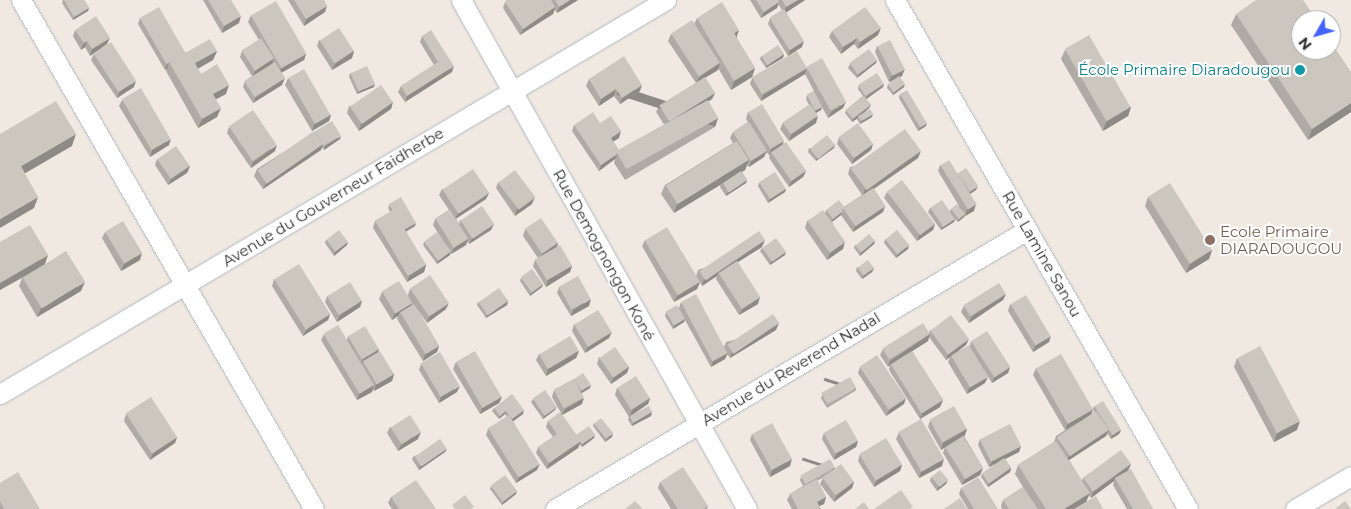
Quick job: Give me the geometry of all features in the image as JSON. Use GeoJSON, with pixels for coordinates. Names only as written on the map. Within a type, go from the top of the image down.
{"type":"FeatureCollection","features":[{"type":"Feature","properties":{"kind":"street"},"geometry":{"type":"LineString","coordinates":[[21,0],[314,509]]}},
{"type":"Feature","properties":{"kind":"street","name":"Rue Demognongon Koné"},"geometry":{"type":"LineString","coordinates":[[461,0],[747,509]]}},
{"type":"Feature","properties":{"kind":"street","name":"Avenue du Gouverneur Faidherbe"},"geometry":{"type":"LineString","coordinates":[[0,394],[666,0]]}},
{"type":"Feature","properties":{"kind":"street","name":"Rue Lamine Sanou"},"geometry":{"type":"LineString","coordinates":[[895,0],[1188,509]]}},
{"type":"Feature","properties":{"kind":"street","name":"Avenue du Reverend Nadal"},"geometry":{"type":"LineString","coordinates":[[555,509],[1027,230]]}},
{"type":"Feature","properties":{"kind":"street"},"geometry":{"type":"LineString","coordinates":[[1295,509],[1351,476]]}},
{"type":"Feature","properties":{"kind":"building"},"geometry":{"type":"Polygon","coordinates":[[[64,0],[84,0],[89,8],[74,17],[64,0]]]}},
{"type":"Feature","properties":{"kind":"building"},"geometry":{"type":"Polygon","coordinates":[[[208,0],[231,0],[241,16],[224,26],[208,0]]]}},
{"type":"Feature","properties":{"kind":"building"},"geometry":{"type":"Polygon","coordinates":[[[294,0],[324,0],[327,6],[306,19],[294,0]]]}},
{"type":"Feature","properties":{"kind":"building"},"geometry":{"type":"Polygon","coordinates":[[[507,0],[551,0],[555,7],[523,29],[505,2],[507,0]]]}},
{"type":"Feature","properties":{"kind":"building"},"geometry":{"type":"Polygon","coordinates":[[[555,0],[570,0],[559,7],[555,0]]]}},
{"type":"Feature","properties":{"kind":"building"},"geometry":{"type":"Polygon","coordinates":[[[756,0],[778,0],[779,2],[764,12],[756,0]]]}},
{"type":"Feature","properties":{"kind":"building"},"geometry":{"type":"Polygon","coordinates":[[[782,0],[798,0],[786,7],[782,0]]]}},
{"type":"Feature","properties":{"kind":"building","name":"École Primaire Diaradougou"},"geometry":{"type":"Polygon","coordinates":[[[1256,0],[1303,0],[1310,10],[1291,10],[1291,60],[1341,60],[1341,57],[1351,72],[1351,103],[1312,129],[1236,14],[1256,0]]]}},
{"type":"Feature","properties":{"kind":"building"},"geometry":{"type":"Polygon","coordinates":[[[276,1],[306,54],[281,68],[251,16],[276,1]]]}},
{"type":"Feature","properties":{"kind":"building"},"geometry":{"type":"Polygon","coordinates":[[[722,2],[739,30],[734,33],[755,68],[734,81],[697,18],[722,2]]]}},
{"type":"Feature","properties":{"kind":"building"},"geometry":{"type":"Polygon","coordinates":[[[159,7],[186,53],[166,64],[140,18],[159,7]]]}},
{"type":"Feature","properties":{"kind":"building"},"geometry":{"type":"Polygon","coordinates":[[[865,7],[881,28],[860,42],[857,38],[843,47],[832,31],[865,7]]]}},
{"type":"Feature","properties":{"kind":"building"},"geometry":{"type":"Polygon","coordinates":[[[784,9],[804,41],[790,50],[770,18],[784,9]]]}},
{"type":"Feature","properties":{"kind":"building"},"geometry":{"type":"Polygon","coordinates":[[[96,16],[110,38],[92,49],[87,41],[84,43],[75,30],[96,16]]]}},
{"type":"Feature","properties":{"kind":"building"},"geometry":{"type":"Polygon","coordinates":[[[692,20],[720,63],[699,76],[671,34],[692,20]]]}},
{"type":"Feature","properties":{"kind":"building"},"geometry":{"type":"Polygon","coordinates":[[[339,28],[354,51],[334,63],[320,41],[339,28]]]}},
{"type":"Feature","properties":{"kind":"building"},"geometry":{"type":"Polygon","coordinates":[[[431,30],[454,66],[407,96],[401,86],[438,62],[422,36],[431,30]]]}},
{"type":"Feature","properties":{"kind":"building"},"geometry":{"type":"Polygon","coordinates":[[[1089,35],[1130,107],[1106,121],[1065,49],[1089,35]]]}},
{"type":"Feature","properties":{"kind":"building"},"geometry":{"type":"Polygon","coordinates":[[[261,38],[274,58],[255,71],[242,51],[261,38]]]}},
{"type":"Feature","properties":{"kind":"building"},"geometry":{"type":"Polygon","coordinates":[[[210,39],[217,51],[195,63],[201,74],[217,64],[229,85],[213,94],[221,108],[202,119],[169,62],[210,39]]]}},
{"type":"Feature","properties":{"kind":"building"},"geometry":{"type":"Polygon","coordinates":[[[890,40],[905,69],[893,76],[878,46],[890,40]]]}},
{"type":"Feature","properties":{"kind":"building"},"geometry":{"type":"Polygon","coordinates":[[[111,42],[136,81],[118,92],[93,53],[111,42]]]}},
{"type":"Feature","properties":{"kind":"building"},"geometry":{"type":"Polygon","coordinates":[[[778,45],[784,54],[768,65],[761,56],[778,45]]]}},
{"type":"Feature","properties":{"kind":"building"},"geometry":{"type":"Polygon","coordinates":[[[869,49],[877,60],[858,74],[850,63],[869,49]]]}},
{"type":"Feature","properties":{"kind":"building"},"geometry":{"type":"Polygon","coordinates":[[[797,51],[807,68],[762,94],[752,77],[797,51]]]}},
{"type":"Feature","properties":{"kind":"building"},"geometry":{"type":"Polygon","coordinates":[[[624,56],[642,85],[622,98],[616,89],[601,99],[589,79],[624,56]]]}},
{"type":"Feature","properties":{"kind":"building"},"geometry":{"type":"Polygon","coordinates":[[[822,58],[846,102],[830,110],[806,67],[822,58]]]}},
{"type":"Feature","properties":{"kind":"building"},"geometry":{"type":"Polygon","coordinates":[[[275,62],[285,78],[255,97],[244,81],[275,62]]]}},
{"type":"Feature","properties":{"kind":"building"},"geometry":{"type":"Polygon","coordinates":[[[367,66],[375,84],[359,92],[351,73],[367,66]]]}},
{"type":"Feature","properties":{"kind":"building"},"geometry":{"type":"Polygon","coordinates":[[[304,69],[330,115],[315,124],[288,78],[304,69]]]}},
{"type":"Feature","properties":{"kind":"building"},"geometry":{"type":"Polygon","coordinates":[[[877,73],[884,84],[865,96],[858,85],[877,73]]]}},
{"type":"Feature","properties":{"kind":"building"},"geometry":{"type":"Polygon","coordinates":[[[899,76],[905,84],[894,92],[888,84],[899,76]]]}},
{"type":"Feature","properties":{"kind":"building"},"geometry":{"type":"Polygon","coordinates":[[[705,77],[715,93],[669,122],[659,106],[705,77]]]}},
{"type":"Feature","properties":{"kind":"building"},"geometry":{"type":"Polygon","coordinates":[[[381,85],[393,102],[362,124],[350,107],[381,85]]]}},
{"type":"Feature","properties":{"kind":"building"},"geometry":{"type":"Polygon","coordinates":[[[141,88],[170,139],[151,150],[122,99],[141,88]]]}},
{"type":"Feature","properties":{"kind":"building"},"geometry":{"type":"Polygon","coordinates":[[[907,90],[927,123],[920,128],[900,94],[907,90]]]}},
{"type":"Feature","properties":{"kind":"building"},"geometry":{"type":"Polygon","coordinates":[[[814,91],[822,107],[815,111],[807,95],[814,91]]]}},
{"type":"Feature","properties":{"kind":"building"},"geometry":{"type":"Polygon","coordinates":[[[864,96],[871,105],[853,119],[846,110],[864,96]]]}},
{"type":"Feature","properties":{"kind":"building"},"geometry":{"type":"Polygon","coordinates":[[[708,100],[718,118],[626,169],[616,151],[708,100]]]}},
{"type":"Feature","properties":{"kind":"building"},"geometry":{"type":"Polygon","coordinates":[[[56,101],[76,134],[21,166],[38,197],[0,219],[0,134],[56,101]]]}},
{"type":"Feature","properties":{"kind":"building"},"geometry":{"type":"Polygon","coordinates":[[[762,104],[784,141],[770,149],[748,112],[762,104]]]}},
{"type":"Feature","properties":{"kind":"building"},"geometry":{"type":"Polygon","coordinates":[[[810,104],[818,116],[790,134],[783,122],[810,104]]]}},
{"type":"Feature","properties":{"kind":"building"},"geometry":{"type":"Polygon","coordinates":[[[870,109],[873,114],[861,121],[858,116],[870,109]]]}},
{"type":"Feature","properties":{"kind":"building"},"geometry":{"type":"Polygon","coordinates":[[[253,110],[276,145],[252,161],[229,126],[253,110]]]}},
{"type":"Feature","properties":{"kind":"building"},"geometry":{"type":"Polygon","coordinates":[[[593,112],[600,123],[611,116],[621,131],[611,138],[620,152],[601,165],[574,125],[593,112]]]}},
{"type":"Feature","properties":{"kind":"building"},"geometry":{"type":"Polygon","coordinates":[[[332,121],[341,136],[324,146],[315,131],[332,121]]]}},
{"type":"Feature","properties":{"kind":"building"},"geometry":{"type":"Polygon","coordinates":[[[749,122],[767,151],[751,161],[733,132],[749,122]]]}},
{"type":"Feature","properties":{"kind":"building"},"geometry":{"type":"Polygon","coordinates":[[[858,123],[873,144],[854,158],[839,137],[858,123]]]}},
{"type":"Feature","properties":{"kind":"building"},"geometry":{"type":"Polygon","coordinates":[[[905,129],[921,151],[867,190],[851,168],[905,129]]]}},
{"type":"Feature","properties":{"kind":"building"},"geometry":{"type":"Polygon","coordinates":[[[314,131],[323,144],[267,184],[257,171],[314,131]]]}},
{"type":"Feature","properties":{"kind":"building"},"geometry":{"type":"Polygon","coordinates":[[[827,135],[835,145],[818,159],[810,149],[827,135]]]}},
{"type":"Feature","properties":{"kind":"building"},"geometry":{"type":"Polygon","coordinates":[[[737,141],[749,160],[677,204],[666,186],[737,141]]]}},
{"type":"Feature","properties":{"kind":"building"},"geometry":{"type":"Polygon","coordinates":[[[786,142],[806,171],[791,181],[771,152],[786,142]]]}},
{"type":"Feature","properties":{"kind":"building"},"geometry":{"type":"Polygon","coordinates":[[[176,146],[190,166],[171,179],[157,159],[176,146]]]}},
{"type":"Feature","properties":{"kind":"building"},"geometry":{"type":"Polygon","coordinates":[[[949,160],[977,204],[968,209],[941,165],[949,160]]]}},
{"type":"Feature","properties":{"kind":"building"},"geometry":{"type":"Polygon","coordinates":[[[966,168],[978,186],[970,192],[958,174],[966,168]]]}},
{"type":"Feature","properties":{"kind":"building"},"geometry":{"type":"Polygon","coordinates":[[[473,169],[489,193],[459,214],[442,190],[473,169]]]}},
{"type":"Feature","properties":{"kind":"building"},"geometry":{"type":"Polygon","coordinates":[[[515,170],[535,197],[519,210],[498,183],[515,170]]]}},
{"type":"Feature","properties":{"kind":"building"},"geometry":{"type":"Polygon","coordinates":[[[741,171],[747,180],[729,192],[723,183],[741,171]]]}},
{"type":"Feature","properties":{"kind":"building"},"geometry":{"type":"Polygon","coordinates":[[[775,172],[786,189],[770,199],[759,182],[775,172]]]}},
{"type":"Feature","properties":{"kind":"building"},"geometry":{"type":"Polygon","coordinates":[[[902,180],[935,224],[920,235],[887,191],[902,180]]]}},
{"type":"Feature","properties":{"kind":"building"},"geometry":{"type":"Polygon","coordinates":[[[1170,183],[1212,250],[1190,264],[1148,197],[1170,183]]]}},
{"type":"Feature","properties":{"kind":"building"},"geometry":{"type":"Polygon","coordinates":[[[873,188],[885,206],[855,226],[843,208],[873,188]]]}},
{"type":"Feature","properties":{"kind":"building"},"geometry":{"type":"Polygon","coordinates":[[[401,197],[416,223],[404,230],[389,204],[401,197]]]}},
{"type":"Feature","properties":{"kind":"building"},"geometry":{"type":"Polygon","coordinates":[[[839,200],[844,207],[842,212],[833,219],[826,210],[839,200]]]}},
{"type":"Feature","properties":{"kind":"building"},"geometry":{"type":"Polygon","coordinates":[[[942,200],[955,219],[943,227],[930,208],[942,200]]]}},
{"type":"Feature","properties":{"kind":"building"},"geometry":{"type":"Polygon","coordinates":[[[957,204],[965,214],[959,219],[951,209],[957,204]]]}},
{"type":"Feature","properties":{"kind":"building"},"geometry":{"type":"Polygon","coordinates":[[[482,206],[494,224],[473,239],[460,221],[482,206]]]}},
{"type":"Feature","properties":{"kind":"building"},"geometry":{"type":"Polygon","coordinates":[[[393,210],[426,265],[408,276],[375,221],[393,210]]]}},
{"type":"Feature","properties":{"kind":"building"},"geometry":{"type":"Polygon","coordinates":[[[450,210],[468,239],[454,248],[436,219],[450,210]]]}},
{"type":"Feature","properties":{"kind":"building"},"geometry":{"type":"Polygon","coordinates":[[[823,210],[845,242],[830,253],[807,221],[823,210]]]}},
{"type":"Feature","properties":{"kind":"building"},"geometry":{"type":"Polygon","coordinates":[[[541,218],[558,243],[542,253],[525,229],[541,218]]]}},
{"type":"Feature","properties":{"kind":"building"},"geometry":{"type":"Polygon","coordinates":[[[123,221],[142,253],[124,264],[105,232],[123,221]]]}},
{"type":"Feature","properties":{"kind":"building"},"geometry":{"type":"Polygon","coordinates":[[[30,225],[48,255],[0,283],[0,242],[30,225]]]}},
{"type":"Feature","properties":{"kind":"building"},"geometry":{"type":"Polygon","coordinates":[[[667,227],[700,282],[678,295],[645,240],[667,227]]]}},
{"type":"Feature","properties":{"kind":"building"},"geometry":{"type":"Polygon","coordinates":[[[339,230],[348,242],[335,252],[326,240],[339,230]]]}},
{"type":"Feature","properties":{"kind":"building"},"geometry":{"type":"Polygon","coordinates":[[[897,230],[909,245],[897,254],[885,239],[897,230]]]}},
{"type":"Feature","properties":{"kind":"building"},"geometry":{"type":"Polygon","coordinates":[[[759,231],[765,240],[705,280],[699,271],[759,231]]]}},
{"type":"Feature","properties":{"kind":"building"},"geometry":{"type":"Polygon","coordinates":[[[437,232],[451,251],[438,261],[424,241],[437,232]]]}},
{"type":"Feature","properties":{"kind":"building"},"geometry":{"type":"Polygon","coordinates":[[[869,234],[875,241],[861,253],[855,246],[869,234]]]}},
{"type":"Feature","properties":{"kind":"building"},"geometry":{"type":"Polygon","coordinates":[[[776,238],[786,252],[772,262],[762,248],[776,238]]]}},
{"type":"Feature","properties":{"kind":"building"},"geometry":{"type":"Polygon","coordinates":[[[560,245],[572,266],[547,280],[535,260],[560,245]]]}},
{"type":"Feature","properties":{"kind":"building"},"geometry":{"type":"Polygon","coordinates":[[[66,251],[85,282],[42,309],[23,278],[66,251]]]}},
{"type":"Feature","properties":{"kind":"building"},"geometry":{"type":"Polygon","coordinates":[[[868,260],[874,268],[864,276],[858,268],[868,260]]]}},
{"type":"Feature","properties":{"kind":"building"},"geometry":{"type":"Polygon","coordinates":[[[737,261],[760,297],[742,309],[719,273],[737,261]]]}},
{"type":"Feature","properties":{"kind":"building"},"geometry":{"type":"Polygon","coordinates":[[[299,264],[330,314],[306,329],[274,279],[299,264]]]}},
{"type":"Feature","properties":{"kind":"building"},"geometry":{"type":"Polygon","coordinates":[[[532,269],[543,284],[532,293],[521,277],[532,269]]]}},
{"type":"Feature","properties":{"kind":"building"},"geometry":{"type":"Polygon","coordinates":[[[430,275],[449,303],[429,317],[410,288],[430,275]]]}},
{"type":"Feature","properties":{"kind":"building"},"geometry":{"type":"Polygon","coordinates":[[[578,276],[591,299],[571,309],[559,287],[578,276]]]}},
{"type":"Feature","properties":{"kind":"building"},"geometry":{"type":"Polygon","coordinates":[[[399,281],[412,303],[395,314],[382,291],[399,281]]]}},
{"type":"Feature","properties":{"kind":"building"},"geometry":{"type":"Polygon","coordinates":[[[350,282],[362,301],[339,315],[327,296],[350,282]]]}},
{"type":"Feature","properties":{"kind":"building"},"geometry":{"type":"Polygon","coordinates":[[[999,283],[1006,294],[970,316],[963,305],[999,283]]]}},
{"type":"Feature","properties":{"kind":"building"},"geometry":{"type":"Polygon","coordinates":[[[499,288],[508,301],[488,315],[479,302],[499,288]]]}},
{"type":"Feature","properties":{"kind":"building"},"geometry":{"type":"Polygon","coordinates":[[[696,294],[727,353],[712,361],[681,302],[696,294]]]}},
{"type":"Feature","properties":{"kind":"building"},"geometry":{"type":"Polygon","coordinates":[[[1026,295],[1051,336],[1035,345],[1011,304],[1026,295]]]}},
{"type":"Feature","properties":{"kind":"building"},"geometry":{"type":"Polygon","coordinates":[[[414,304],[439,346],[426,354],[400,312],[414,304]]]}},
{"type":"Feature","properties":{"kind":"building"},"geometry":{"type":"Polygon","coordinates":[[[677,305],[685,319],[674,325],[666,312],[677,305]]]}},
{"type":"Feature","properties":{"kind":"building"},"geometry":{"type":"Polygon","coordinates":[[[598,310],[612,332],[588,347],[574,325],[598,310]]]}},
{"type":"Feature","properties":{"kind":"building"},"geometry":{"type":"Polygon","coordinates":[[[773,314],[779,323],[734,354],[727,345],[773,314]]]}},
{"type":"Feature","properties":{"kind":"building"},"geometry":{"type":"Polygon","coordinates":[[[951,315],[969,339],[948,355],[930,331],[951,315]]]}},
{"type":"Feature","properties":{"kind":"building"},"geometry":{"type":"Polygon","coordinates":[[[923,323],[930,334],[889,359],[882,348],[923,323]]]}},
{"type":"Feature","properties":{"kind":"building"},"geometry":{"type":"Polygon","coordinates":[[[338,325],[374,385],[359,394],[323,334],[338,325]]]}},
{"type":"Feature","properties":{"kind":"building"},"geometry":{"type":"Polygon","coordinates":[[[365,326],[379,349],[362,359],[348,336],[365,326]]]}},
{"type":"Feature","properties":{"kind":"building"},"geometry":{"type":"Polygon","coordinates":[[[987,331],[1010,367],[994,377],[971,341],[987,331]]]}},
{"type":"Feature","properties":{"kind":"building"},"geometry":{"type":"Polygon","coordinates":[[[570,336],[579,351],[548,369],[539,355],[570,336]]]}},
{"type":"Feature","properties":{"kind":"building"},"geometry":{"type":"Polygon","coordinates":[[[969,345],[988,377],[970,388],[951,356],[969,345]]]}},
{"type":"Feature","properties":{"kind":"building"},"geometry":{"type":"Polygon","coordinates":[[[1260,346],[1300,421],[1277,433],[1237,358],[1260,346]]]}},
{"type":"Feature","properties":{"kind":"building"},"geometry":{"type":"Polygon","coordinates":[[[615,347],[629,367],[613,378],[599,358],[615,347]]]}},
{"type":"Feature","properties":{"kind":"building"},"geometry":{"type":"Polygon","coordinates":[[[380,351],[394,374],[377,384],[363,361],[380,351]]]}},
{"type":"Feature","properties":{"kind":"building"},"geometry":{"type":"Polygon","coordinates":[[[475,351],[502,397],[482,408],[456,362],[475,351]]]}},
{"type":"Feature","properties":{"kind":"building"},"geometry":{"type":"Polygon","coordinates":[[[912,351],[943,400],[922,413],[891,364],[912,351]]]}},
{"type":"Feature","properties":{"kind":"building"},"geometry":{"type":"Polygon","coordinates":[[[440,352],[460,386],[440,397],[421,363],[440,352]]]}},
{"type":"Feature","properties":{"kind":"building"},"geometry":{"type":"Polygon","coordinates":[[[1061,354],[1093,409],[1068,424],[1036,369],[1061,354]]]}},
{"type":"Feature","properties":{"kind":"building"},"geometry":{"type":"Polygon","coordinates":[[[877,355],[906,398],[889,410],[860,367],[877,355]]]}},
{"type":"Feature","properties":{"kind":"building"},"geometry":{"type":"Polygon","coordinates":[[[583,373],[591,385],[582,391],[574,379],[583,373]]]}},
{"type":"Feature","properties":{"kind":"building"},"geometry":{"type":"Polygon","coordinates":[[[636,376],[650,398],[631,410],[617,388],[636,376]]]}},
{"type":"Feature","properties":{"kind":"building"},"geometry":{"type":"Polygon","coordinates":[[[850,377],[856,388],[827,404],[821,393],[850,377]]]}},
{"type":"Feature","properties":{"kind":"building"},"geometry":{"type":"Polygon","coordinates":[[[574,379],[584,398],[564,408],[554,390],[574,379]]]}},
{"type":"Feature","properties":{"kind":"building"},"geometry":{"type":"Polygon","coordinates":[[[545,390],[557,407],[545,416],[533,399],[545,390]]]}},
{"type":"Feature","properties":{"kind":"building"},"geometry":{"type":"Polygon","coordinates":[[[512,394],[524,410],[512,419],[506,411],[500,416],[494,408],[512,394]]]}},
{"type":"Feature","properties":{"kind":"building"},"geometry":{"type":"Polygon","coordinates":[[[151,397],[177,437],[152,454],[126,413],[151,397]]]}},
{"type":"Feature","properties":{"kind":"building"},"geometry":{"type":"Polygon","coordinates":[[[1103,401],[1121,430],[1113,435],[1095,406],[1103,401]]]}},
{"type":"Feature","properties":{"kind":"building"},"geometry":{"type":"Polygon","coordinates":[[[649,406],[652,412],[633,423],[630,416],[649,406]]]}},
{"type":"Feature","properties":{"kind":"building"},"geometry":{"type":"Polygon","coordinates":[[[954,406],[967,429],[942,442],[930,420],[954,406]]]}},
{"type":"Feature","properties":{"kind":"building"},"geometry":{"type":"Polygon","coordinates":[[[1096,411],[1109,430],[1070,456],[1057,437],[1096,411]]]}},
{"type":"Feature","properties":{"kind":"building"},"geometry":{"type":"Polygon","coordinates":[[[560,412],[581,441],[549,463],[538,447],[557,434],[548,421],[560,412]]]}},
{"type":"Feature","properties":{"kind":"building"},"geometry":{"type":"Polygon","coordinates":[[[410,415],[421,432],[402,444],[391,428],[410,415]]]}},
{"type":"Feature","properties":{"kind":"building"},"geometry":{"type":"Polygon","coordinates":[[[509,415],[540,464],[519,477],[488,428],[509,415]]]}},
{"type":"Feature","properties":{"kind":"building"},"geometry":{"type":"Polygon","coordinates":[[[601,418],[613,433],[606,438],[594,424],[601,418]]]}},
{"type":"Feature","properties":{"kind":"building"},"geometry":{"type":"Polygon","coordinates":[[[921,419],[944,459],[921,472],[898,432],[921,419]]]}},
{"type":"Feature","properties":{"kind":"building"},"geometry":{"type":"Polygon","coordinates":[[[846,420],[858,441],[835,454],[823,433],[846,420]]]}},
{"type":"Feature","properties":{"kind":"building"},"geometry":{"type":"Polygon","coordinates":[[[772,423],[792,459],[772,470],[752,434],[772,423]]]}},
{"type":"Feature","properties":{"kind":"building"},"geometry":{"type":"Polygon","coordinates":[[[1010,424],[1021,446],[991,462],[980,439],[1010,424]]]}},
{"type":"Feature","properties":{"kind":"building"},"geometry":{"type":"Polygon","coordinates":[[[589,426],[595,435],[582,444],[576,435],[589,426]]]}},
{"type":"Feature","properties":{"kind":"building"},"geometry":{"type":"Polygon","coordinates":[[[963,436],[983,468],[965,479],[945,447],[963,436]]]}},
{"type":"Feature","properties":{"kind":"building"},"geometry":{"type":"Polygon","coordinates":[[[886,438],[902,465],[875,481],[859,454],[886,438]]]}},
{"type":"Feature","properties":{"kind":"building"},"geometry":{"type":"Polygon","coordinates":[[[440,439],[447,449],[421,467],[415,457],[440,439]]]}},
{"type":"Feature","properties":{"kind":"building"},"geometry":{"type":"Polygon","coordinates":[[[1056,441],[1090,493],[1064,509],[1046,509],[1018,465],[1056,441]]]}},
{"type":"Feature","properties":{"kind":"building"},"geometry":{"type":"Polygon","coordinates":[[[1121,450],[1131,464],[1093,491],[1083,478],[1121,450]]]}},
{"type":"Feature","properties":{"kind":"building"},"geometry":{"type":"Polygon","coordinates":[[[1004,458],[1011,468],[989,483],[982,473],[1004,458]]]}},
{"type":"Feature","properties":{"kind":"building"},"geometry":{"type":"Polygon","coordinates":[[[830,459],[835,468],[805,484],[800,475],[830,459]]]}},
{"type":"Feature","properties":{"kind":"building"},"geometry":{"type":"Polygon","coordinates":[[[841,464],[854,482],[835,495],[822,478],[841,464]]]}},
{"type":"Feature","properties":{"kind":"building"},"geometry":{"type":"Polygon","coordinates":[[[683,467],[708,506],[703,509],[678,509],[660,482],[683,467]]]}},
{"type":"Feature","properties":{"kind":"building"},"geometry":{"type":"Polygon","coordinates":[[[1131,469],[1153,509],[1133,509],[1115,478],[1131,469]]]}},
{"type":"Feature","properties":{"kind":"building"},"geometry":{"type":"Polygon","coordinates":[[[940,470],[948,480],[940,487],[931,477],[940,470]]]}},
{"type":"Feature","properties":{"kind":"building"},"geometry":{"type":"Polygon","coordinates":[[[18,472],[40,509],[4,509],[0,501],[0,483],[18,472]]]}},
{"type":"Feature","properties":{"kind":"building"},"geometry":{"type":"Polygon","coordinates":[[[505,475],[517,491],[503,502],[491,486],[505,475]]]}},
{"type":"Feature","properties":{"kind":"building"},"geometry":{"type":"Polygon","coordinates":[[[978,477],[998,509],[974,509],[961,488],[978,477]]]}},
{"type":"Feature","properties":{"kind":"building"},"geometry":{"type":"Polygon","coordinates":[[[817,479],[826,497],[817,502],[821,509],[798,509],[790,494],[817,479]]]}},
{"type":"Feature","properties":{"kind":"building"},"geometry":{"type":"Polygon","coordinates":[[[416,480],[436,509],[399,509],[391,497],[416,480]]]}},
{"type":"Feature","properties":{"kind":"building"},"geometry":{"type":"Polygon","coordinates":[[[1023,487],[1038,509],[1009,509],[1003,500],[1023,487]]]}},
{"type":"Feature","properties":{"kind":"building"},"geometry":{"type":"Polygon","coordinates":[[[901,490],[913,507],[910,509],[874,509],[901,490]]]}},
{"type":"Feature","properties":{"kind":"building"},"geometry":{"type":"Polygon","coordinates":[[[465,495],[474,507],[471,509],[455,509],[452,505],[465,495]]]}},
{"type":"Feature","properties":{"kind":"building"},"geometry":{"type":"Polygon","coordinates":[[[1096,496],[1103,509],[1074,509],[1096,496]]]}},
{"type":"Feature","properties":{"kind":"building"},"geometry":{"type":"Polygon","coordinates":[[[960,498],[967,509],[944,509],[960,498]]]}},
{"type":"Feature","properties":{"kind":"building"},"geometry":{"type":"Polygon","coordinates":[[[635,501],[641,509],[625,509],[635,501]]]}},
{"type":"Feature","properties":{"kind":"building"},"geometry":{"type":"Polygon","coordinates":[[[1345,501],[1351,509],[1335,509],[1345,501]]]}},
{"type":"Feature","properties":{"kind":"building"},"geometry":{"type":"Polygon","coordinates":[[[864,502],[869,509],[855,509],[864,502]]]}},
{"type":"Feature","properties":{"kind":"place","name":"École Primaire Diaradougou"},"geometry":{"type":"Point","coordinates":[1300,70]}},
{"type":"Feature","properties":{"kind":"place","name":"Ecole Primaire DIARADOUGOU"},"geometry":{"type":"Point","coordinates":[1210,240]}}]}
